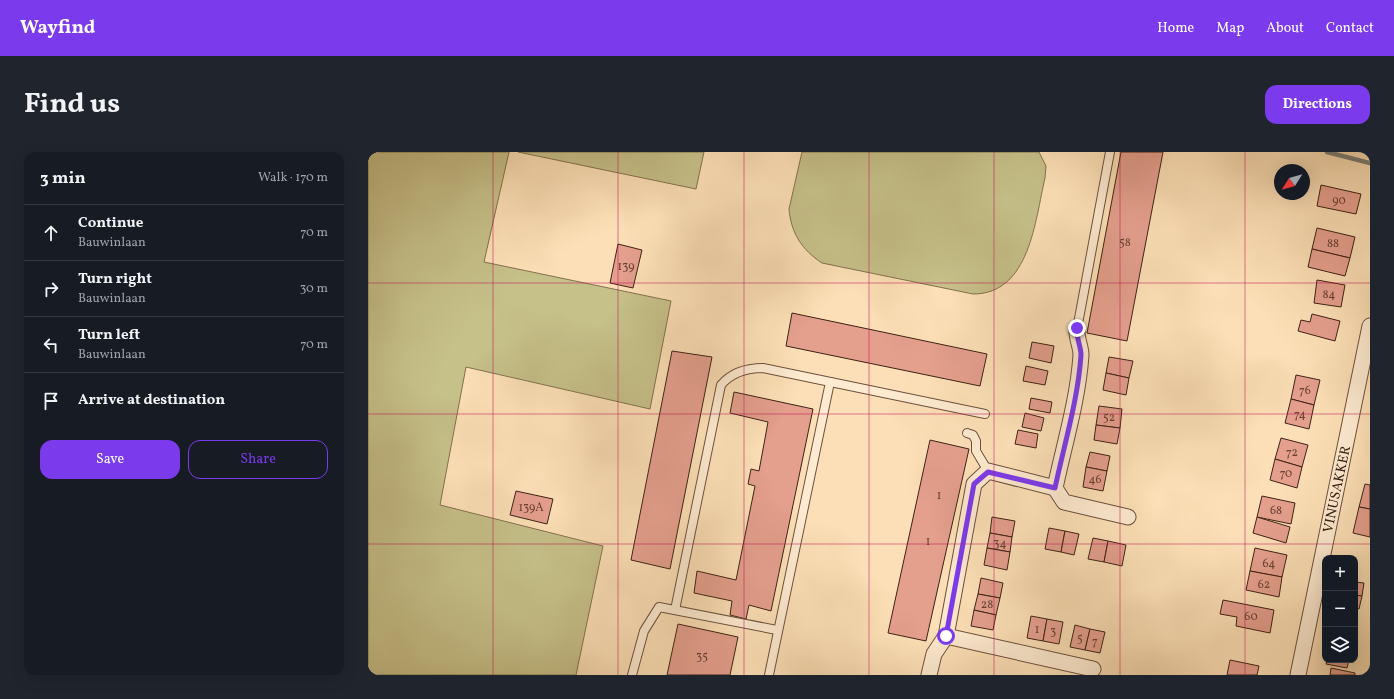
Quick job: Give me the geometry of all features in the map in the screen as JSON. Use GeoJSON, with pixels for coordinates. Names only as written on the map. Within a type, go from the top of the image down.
{"type":"FeatureCollection","features":[{"type":"Feature","properties":{"kind":"street","name":"VINUSAKKER"},"geometry":{"type":"LineString","coordinates":[[1298,675],[1370,326]]}},
{"type":"Feature","properties":{"kind":"street"},"geometry":{"type":"LineString","coordinates":[[1055,488],[1075,397],[1081,354],[1076,336],[1077,328]]}},
{"type":"Feature","properties":{"kind":"street"},"geometry":{"type":"LineString","coordinates":[[929,675],[934,654],[946,636],[974,484],[988,472],[1055,488],[1064,502],[1128,517]]}},
{"type":"Feature","properties":{"kind":"street"},"geometry":{"type":"LineString","coordinates":[[946,636],[1093,669]]}},
{"type":"Feature","properties":{"kind":"lane"},"geometry":{"type":"LineString","coordinates":[[1077,328],[1110,152]]}},
{"type":"Feature","properties":{"kind":"lane"},"geometry":{"type":"LineString","coordinates":[[676,610],[721,385],[727,378],[736,372],[751,368],[763,368],[985,414]]}},
{"type":"Feature","properties":{"kind":"lane"},"geometry":{"type":"LineString","coordinates":[[769,675],[777,630],[830,382]]}},
{"type":"Feature","properties":{"kind":"lane"},"geometry":{"type":"LineString","coordinates":[[967,433],[973,435],[976,441],[976,451],[988,472]]}},
{"type":"Feature","properties":{"kind":"lane"},"geometry":{"type":"LineString","coordinates":[[632,675],[644,631],[659,607],[777,630]]}},
{"type":"Feature","properties":{"kind":"shaded area"},"geometry":{"type":"Polygon","coordinates":[[[368,152],[509,152],[484,262],[671,301],[650,409],[466,367],[440,505],[603,546],[576,675],[368,675],[368,152]]]}},
{"type":"Feature","properties":{"kind":"shaded area"},"geometry":{"type":"Polygon","coordinates":[[[518,152],[704,152],[696,189],[518,152]]]}},
{"type":"Feature","properties":{"kind":"shaded area"},"geometry":{"type":"Polygon","coordinates":[[[802,152],[1039,152],[1046,166],[1045,178],[1038,214],[1027,252],[1018,268],[1007,282],[992,291],[973,294],[822,263],[803,247],[795,233],[790,218],[789,209],[802,152]]]}},
{"type":"Feature","properties":{"kind":"building"},"geometry":{"type":"Polygon","coordinates":[[[1121,152],[1163,152],[1127,341],[1087,333],[1121,152]]]}},
{"type":"Feature","properties":{"kind":"building"},"geometry":{"type":"Polygon","coordinates":[[[1321,185],[1361,194],[1356,214],[1317,206],[1321,185]]]}},
{"type":"Feature","properties":{"kind":"building"},"geometry":{"type":"Polygon","coordinates":[[[1317,228],[1355,237],[1350,258],[1312,249],[1317,228]]]}},
{"type":"Feature","properties":{"kind":"building"},"geometry":{"type":"Polygon","coordinates":[[[618,244],[642,250],[633,288],[610,283],[618,244]]]}},
{"type":"Feature","properties":{"kind":"building"},"geometry":{"type":"Polygon","coordinates":[[[1312,249],[1350,258],[1345,276],[1308,267],[1312,249]]]}},
{"type":"Feature","properties":{"kind":"building"},"geometry":{"type":"Polygon","coordinates":[[[1317,280],[1345,285],[1341,307],[1314,303],[1317,280]]]}},
{"type":"Feature","properties":{"kind":"building"},"geometry":{"type":"Polygon","coordinates":[[[792,313],[987,354],[980,386],[786,346],[792,313]]]}},
{"type":"Feature","properties":{"kind":"building"},"geometry":{"type":"Polygon","coordinates":[[[1312,314],[1340,321],[1335,341],[1298,331],[1301,320],[1310,322],[1312,314]]]}},
{"type":"Feature","properties":{"kind":"building"},"geometry":{"type":"Polygon","coordinates":[[[1032,342],[1054,346],[1051,363],[1029,358],[1032,342]]]}},
{"type":"Feature","properties":{"kind":"building"},"geometry":{"type":"Polygon","coordinates":[[[672,351],[712,357],[670,569],[631,560],[672,351]]]}},
{"type":"Feature","properties":{"kind":"building"},"geometry":{"type":"Polygon","coordinates":[[[1109,357],[1133,361],[1129,378],[1106,373],[1109,357]]]}},
{"type":"Feature","properties":{"kind":"building"},"geometry":{"type":"Polygon","coordinates":[[[1026,366],[1048,371],[1045,385],[1023,381],[1026,366]]]}},
{"type":"Feature","properties":{"kind":"building"},"geometry":{"type":"Polygon","coordinates":[[[1106,373],[1129,378],[1126,395],[1103,390],[1106,373]]]}},
{"type":"Feature","properties":{"kind":"building"},"geometry":{"type":"Polygon","coordinates":[[[1296,375],[1320,380],[1314,405],[1291,399],[1296,375]]]}},
{"type":"Feature","properties":{"kind":"building"},"geometry":{"type":"Polygon","coordinates":[[[734,392],[813,409],[771,611],[749,605],[746,619],[730,615],[732,601],[694,593],[697,571],[736,580],[755,486],[748,484],[751,469],[759,471],[768,422],[730,413],[734,392]]]}},
{"type":"Feature","properties":{"kind":"building"},"geometry":{"type":"Polygon","coordinates":[[[1031,398],[1052,402],[1050,413],[1029,409],[1031,398]]]}},
{"type":"Feature","properties":{"kind":"building"},"geometry":{"type":"Polygon","coordinates":[[[1291,399],[1314,405],[1309,429],[1285,423],[1291,399]]]}},
{"type":"Feature","properties":{"kind":"building"},"geometry":{"type":"Polygon","coordinates":[[[1099,406],[1122,409],[1120,428],[1096,425],[1099,406]]]}},
{"type":"Feature","properties":{"kind":"building"},"geometry":{"type":"Polygon","coordinates":[[[1025,413],[1044,418],[1041,431],[1022,427],[1025,413]]]}},
{"type":"Feature","properties":{"kind":"building"},"geometry":{"type":"Polygon","coordinates":[[[1096,425],[1120,428],[1117,444],[1094,440],[1096,425]]]}},
{"type":"Feature","properties":{"kind":"building"},"geometry":{"type":"Polygon","coordinates":[[[1018,430],[1038,434],[1036,448],[1015,444],[1018,430]]]}},
{"type":"Feature","properties":{"kind":"building"},"geometry":{"type":"Polygon","coordinates":[[[1281,438],[1308,445],[1302,467],[1275,459],[1281,438]]]}},
{"type":"Feature","properties":{"kind":"building"},"geometry":{"type":"Polygon","coordinates":[[[930,440],[969,449],[926,641],[888,633],[930,440]]]}},
{"type":"Feature","properties":{"kind":"building"},"geometry":{"type":"Polygon","coordinates":[[[1090,452],[1110,456],[1107,471],[1086,467],[1090,452]]]}},
{"type":"Feature","properties":{"kind":"building"},"geometry":{"type":"Polygon","coordinates":[[[1275,459],[1302,467],[1297,488],[1270,480],[1275,459]]]}},
{"type":"Feature","properties":{"kind":"building"},"geometry":{"type":"Polygon","coordinates":[[[1086,467],[1107,471],[1103,491],[1083,487],[1086,467]]]}},
{"type":"Feature","properties":{"kind":"building"},"geometry":{"type":"Polygon","coordinates":[[[1365,484],[1370,485],[1370,509],[1359,507],[1365,484]]]}},
{"type":"Feature","properties":{"kind":"building"},"geometry":{"type":"Polygon","coordinates":[[[516,491],[553,499],[547,524],[510,515],[516,491]]]}},
{"type":"Feature","properties":{"kind":"building"},"geometry":{"type":"Polygon","coordinates":[[[1262,496],[1295,503],[1291,524],[1257,517],[1262,496]]]}},
{"type":"Feature","properties":{"kind":"building"},"geometry":{"type":"Polygon","coordinates":[[[1359,507],[1370,509],[1370,537],[1353,533],[1359,507]]]}},
{"type":"Feature","properties":{"kind":"building"},"geometry":{"type":"Polygon","coordinates":[[[992,517],[1015,521],[1012,537],[990,533],[992,517]]]}},
{"type":"Feature","properties":{"kind":"building"},"geometry":{"type":"Polygon","coordinates":[[[1257,517],[1290,527],[1286,543],[1253,533],[1257,517]]]}},
{"type":"Feature","properties":{"kind":"building"},"geometry":{"type":"Polygon","coordinates":[[[1049,528],[1065,531],[1061,552],[1045,549],[1049,528]]]}},
{"type":"Feature","properties":{"kind":"building"},"geometry":{"type":"Polygon","coordinates":[[[1065,531],[1079,534],[1074,555],[1061,552],[1065,531]]]}},
{"type":"Feature","properties":{"kind":"building"},"geometry":{"type":"Polygon","coordinates":[[[990,533],[1012,537],[1010,552],[987,548],[990,533]]]}},
{"type":"Feature","properties":{"kind":"building"},"geometry":{"type":"Polygon","coordinates":[[[1093,538],[1108,541],[1104,562],[1088,559],[1093,538]]]}},
{"type":"Feature","properties":{"kind":"building"},"geometry":{"type":"Polygon","coordinates":[[[1108,541],[1126,545],[1122,566],[1104,562],[1108,541]]]}},
{"type":"Feature","properties":{"kind":"building"},"geometry":{"type":"Polygon","coordinates":[[[987,548],[1010,552],[1007,570],[984,565],[987,548]]]}},
{"type":"Feature","properties":{"kind":"building"},"geometry":{"type":"Polygon","coordinates":[[[1255,548],[1287,555],[1282,577],[1250,571],[1255,548]]]}},
{"type":"Feature","properties":{"kind":"building"},"geometry":{"type":"Polygon","coordinates":[[[1250,571],[1282,577],[1279,597],[1246,590],[1250,571]]]}},
{"type":"Feature","properties":{"kind":"building"},"geometry":{"type":"Polygon","coordinates":[[[981,578],[1003,583],[1000,598],[978,594],[981,578]]]}},
{"type":"Feature","properties":{"kind":"building"},"geometry":{"type":"Polygon","coordinates":[[[1358,582],[1364,583],[1362,596],[1358,595],[1358,582]]]}},
{"type":"Feature","properties":{"kind":"building"},"geometry":{"type":"Polygon","coordinates":[[[978,594],[1000,598],[996,615],[974,610],[978,594]]]}},
{"type":"Feature","properties":{"kind":"building"},"geometry":{"type":"Polygon","coordinates":[[[1358,595],[1362,596],[1358,609],[1358,595]]]}},
{"type":"Feature","properties":{"kind":"building"},"geometry":{"type":"Polygon","coordinates":[[[1223,600],[1274,610],[1270,633],[1236,626],[1237,617],[1220,614],[1223,600]]]}},
{"type":"Feature","properties":{"kind":"building"},"geometry":{"type":"Polygon","coordinates":[[[974,610],[996,615],[993,630],[971,626],[974,610]]]}},
{"type":"Feature","properties":{"kind":"building"},"geometry":{"type":"Polygon","coordinates":[[[1031,616],[1047,619],[1043,641],[1027,638],[1031,616]]]}},
{"type":"Feature","properties":{"kind":"building"},"geometry":{"type":"Polygon","coordinates":[[[1047,619],[1063,622],[1059,644],[1043,641],[1047,619]]]}},
{"type":"Feature","properties":{"kind":"building"},"geometry":{"type":"Polygon","coordinates":[[[678,624],[738,637],[730,675],[667,675],[678,624]]]}},
{"type":"Feature","properties":{"kind":"building"},"geometry":{"type":"Polygon","coordinates":[[[1075,625],[1090,629],[1085,650],[1070,647],[1075,625]]]}},
{"type":"Feature","properties":{"kind":"building"},"geometry":{"type":"Polygon","coordinates":[[[1090,629],[1105,632],[1100,653],[1085,650],[1090,629]]]}},
{"type":"Feature","properties":{"kind":"building"},"geometry":{"type":"Polygon","coordinates":[[[1230,660],[1259,666],[1257,675],[1227,675],[1230,660]]]}},
{"type":"Feature","properties":{"kind":"building"},"geometry":{"type":"Polygon","coordinates":[[[1326,663],[1348,663],[1347,668],[1326,663]]]}},
{"type":"Feature","properties":{"kind":"building"},"geometry":{"type":"Polygon","coordinates":[[[1331,668],[1355,673],[1355,675],[1330,675],[1331,668]]]}},
{"type":"Feature","properties":{"kind":"waterway"},"geometry":{"type":"LineString","coordinates":[[1327,152],[1370,163]]}},
{"type":"Feature","properties":{"kind":"route"},"geometry":{"type":"LineString","coordinates":[[946,636],[974,484],[988,472],[1055,488],[1075,397],[1081,354],[1076,336],[1077,328]]}}]}
